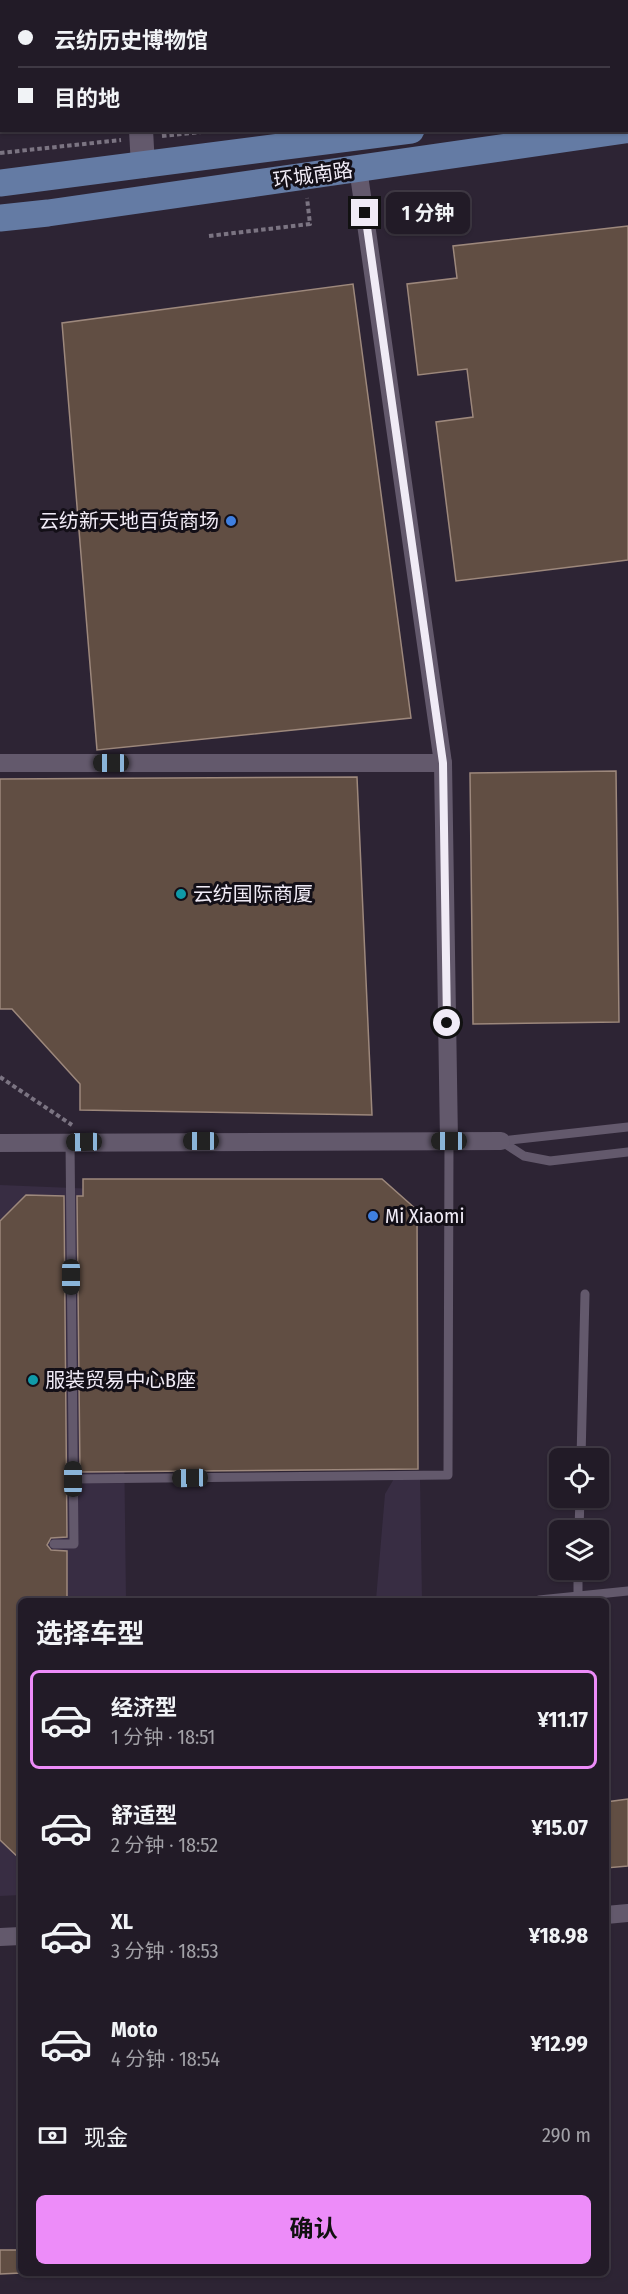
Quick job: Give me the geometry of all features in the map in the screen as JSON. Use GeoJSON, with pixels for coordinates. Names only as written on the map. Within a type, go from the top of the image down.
{"type":"FeatureCollection","features":[{"type":"Feature","properties":{"kind":"main road","name":"环城南路"},"geometry":{"type":"LineString","coordinates":[[0,183],[396,132]]}},
{"type":"Feature","properties":{"kind":"main road","name":"环城南路"},"geometry":{"type":"LineString","coordinates":[[0,218],[613,132]]}},
{"type":"Feature","properties":{"kind":"street"},"geometry":{"type":"LineString","coordinates":[[141,134],[143,166]]}},
{"type":"Feature","properties":{"kind":"street"},"geometry":{"type":"LineString","coordinates":[[358,168],[443,763],[449,1141]]}},
{"type":"Feature","properties":{"kind":"street"},"geometry":{"type":"LineString","coordinates":[[0,763],[443,763]]}},
{"type":"Feature","properties":{"kind":"street"},"geometry":{"type":"LineString","coordinates":[[0,1143],[501,1141]]}},
{"type":"Feature","properties":{"kind":"street"},"geometry":{"type":"LineString","coordinates":[[609,1914],[628,1913]]}},
{"type":"Feature","properties":{"kind":"street"},"geometry":{"type":"LineString","coordinates":[[0,1937],[18,1936]]}},
{"type":"Feature","properties":{"kind":"lane"},"geometry":{"type":"LineString","coordinates":[[501,1141],[628,1127]]}},
{"type":"Feature","properties":{"kind":"lane"},"geometry":{"type":"LineString","coordinates":[[73,1479],[448,1475],[449,1141]]}},
{"type":"Feature","properties":{"kind":"lane"},"geometry":{"type":"LineString","coordinates":[[501,1141],[524,1156],[550,1161],[628,1152]]}},
{"type":"Feature","properties":{"kind":"lane"},"geometry":{"type":"LineString","coordinates":[[54,1544],[74,1544],[70,1142]]}},
{"type":"Feature","properties":{"kind":"lane"},"geometry":{"type":"LineString","coordinates":[[581,1448],[585,1293]]}},
{"type":"Feature","properties":{"kind":"lane"},"geometry":{"type":"LineString","coordinates":[[578,1580],[578,1597]]}},
{"type":"Feature","properties":{"kind":"lane"},"geometry":{"type":"LineString","coordinates":[[565,1598],[628,1591]]}},
{"type":"Feature","properties":{"kind":"path"},"geometry":{"type":"LineString","coordinates":[[0,153],[141,134],[178,132]]}},
{"type":"Feature","properties":{"kind":"path"},"geometry":{"type":"LineString","coordinates":[[209,236],[310,224]]}},
{"type":"Feature","properties":{"kind":"path"},"geometry":{"type":"LineString","coordinates":[[0,1077],[97,1141]]}},
{"type":"Feature","properties":{"kind":"shaded area"},"geometry":{"type":"Polygon","coordinates":[[[0,1185],[121,1190],[126,1598],[18,1598],[18,1895],[0,1896],[0,1185]]]}},
{"type":"Feature","properties":{"kind":"shaded area"},"geometry":{"type":"Polygon","coordinates":[[[395,1477],[420,1478],[422,1598],[376,1598],[385,1494],[395,1477]]]}},
{"type":"Feature","properties":{"kind":"building"},"geometry":{"type":"Polygon","coordinates":[[[628,226],[628,560],[456,581],[436,422],[473,417],[467,369],[418,375],[407,284],[457,278],[453,246],[628,226]]]}},
{"type":"Feature","properties":{"kind":"building","name":"云纺新天地百货商场"},"geometry":{"type":"Polygon","coordinates":[[[353,284],[411,718],[97,750],[62,323],[353,284]]]}},
{"type":"Feature","properties":{"kind":"building"},"geometry":{"type":"Polygon","coordinates":[[[616,771],[619,1022],[473,1024],[470,773],[616,771]]]}},
{"type":"Feature","properties":{"kind":"building","name":"云纺国际商厦"},"geometry":{"type":"Polygon","coordinates":[[[357,777],[372,1115],[80,1110],[80,1084],[12,1009],[0,1009],[0,779],[357,777]]]}},
{"type":"Feature","properties":{"kind":"building"},"geometry":{"type":"Polygon","coordinates":[[[83,1179],[382,1179],[417,1210],[418,1469],[80,1472],[77,1196],[83,1196],[83,1179]]]}},
{"type":"Feature","properties":{"kind":"building","name":"服装贸易中心B座"},"geometry":{"type":"Polygon","coordinates":[[[26,1195],[64,1196],[67,1537],[51,1538],[47,1545],[51,1550],[67,1551],[67,1598],[18,1598],[18,1857],[0,1840],[0,1221],[26,1195]]]}},
{"type":"Feature","properties":{"kind":"building"},"geometry":{"type":"Polygon","coordinates":[[[628,1799],[628,1866],[609,1868],[609,1802],[628,1799]]]}},
{"type":"Feature","properties":{"kind":"building"},"geometry":{"type":"Polygon","coordinates":[[[0,2250],[18,2250],[18,2273],[0,2274],[0,2250]]]}},
{"type":"Feature","properties":{"kind":"place","name":"云纺新天地百货商场"},"geometry":{"type":"Point","coordinates":[231,521]}},
{"type":"Feature","properties":{"kind":"place","name":"云纺国际商厦"},"geometry":{"type":"Point","coordinates":[181,894]}},
{"type":"Feature","properties":{"kind":"place","name":"Mi Xiaomi"},"geometry":{"type":"Point","coordinates":[373,1216]}},
{"type":"Feature","properties":{"kind":"place","name":"服装贸易中心B座"},"geometry":{"type":"Point","coordinates":[33,1380]}},
{"type":"Feature","properties":{"kind":"route"},"geometry":{"type":"LineString","coordinates":[[365,213],[443,763],[447,1023]]}}]}
